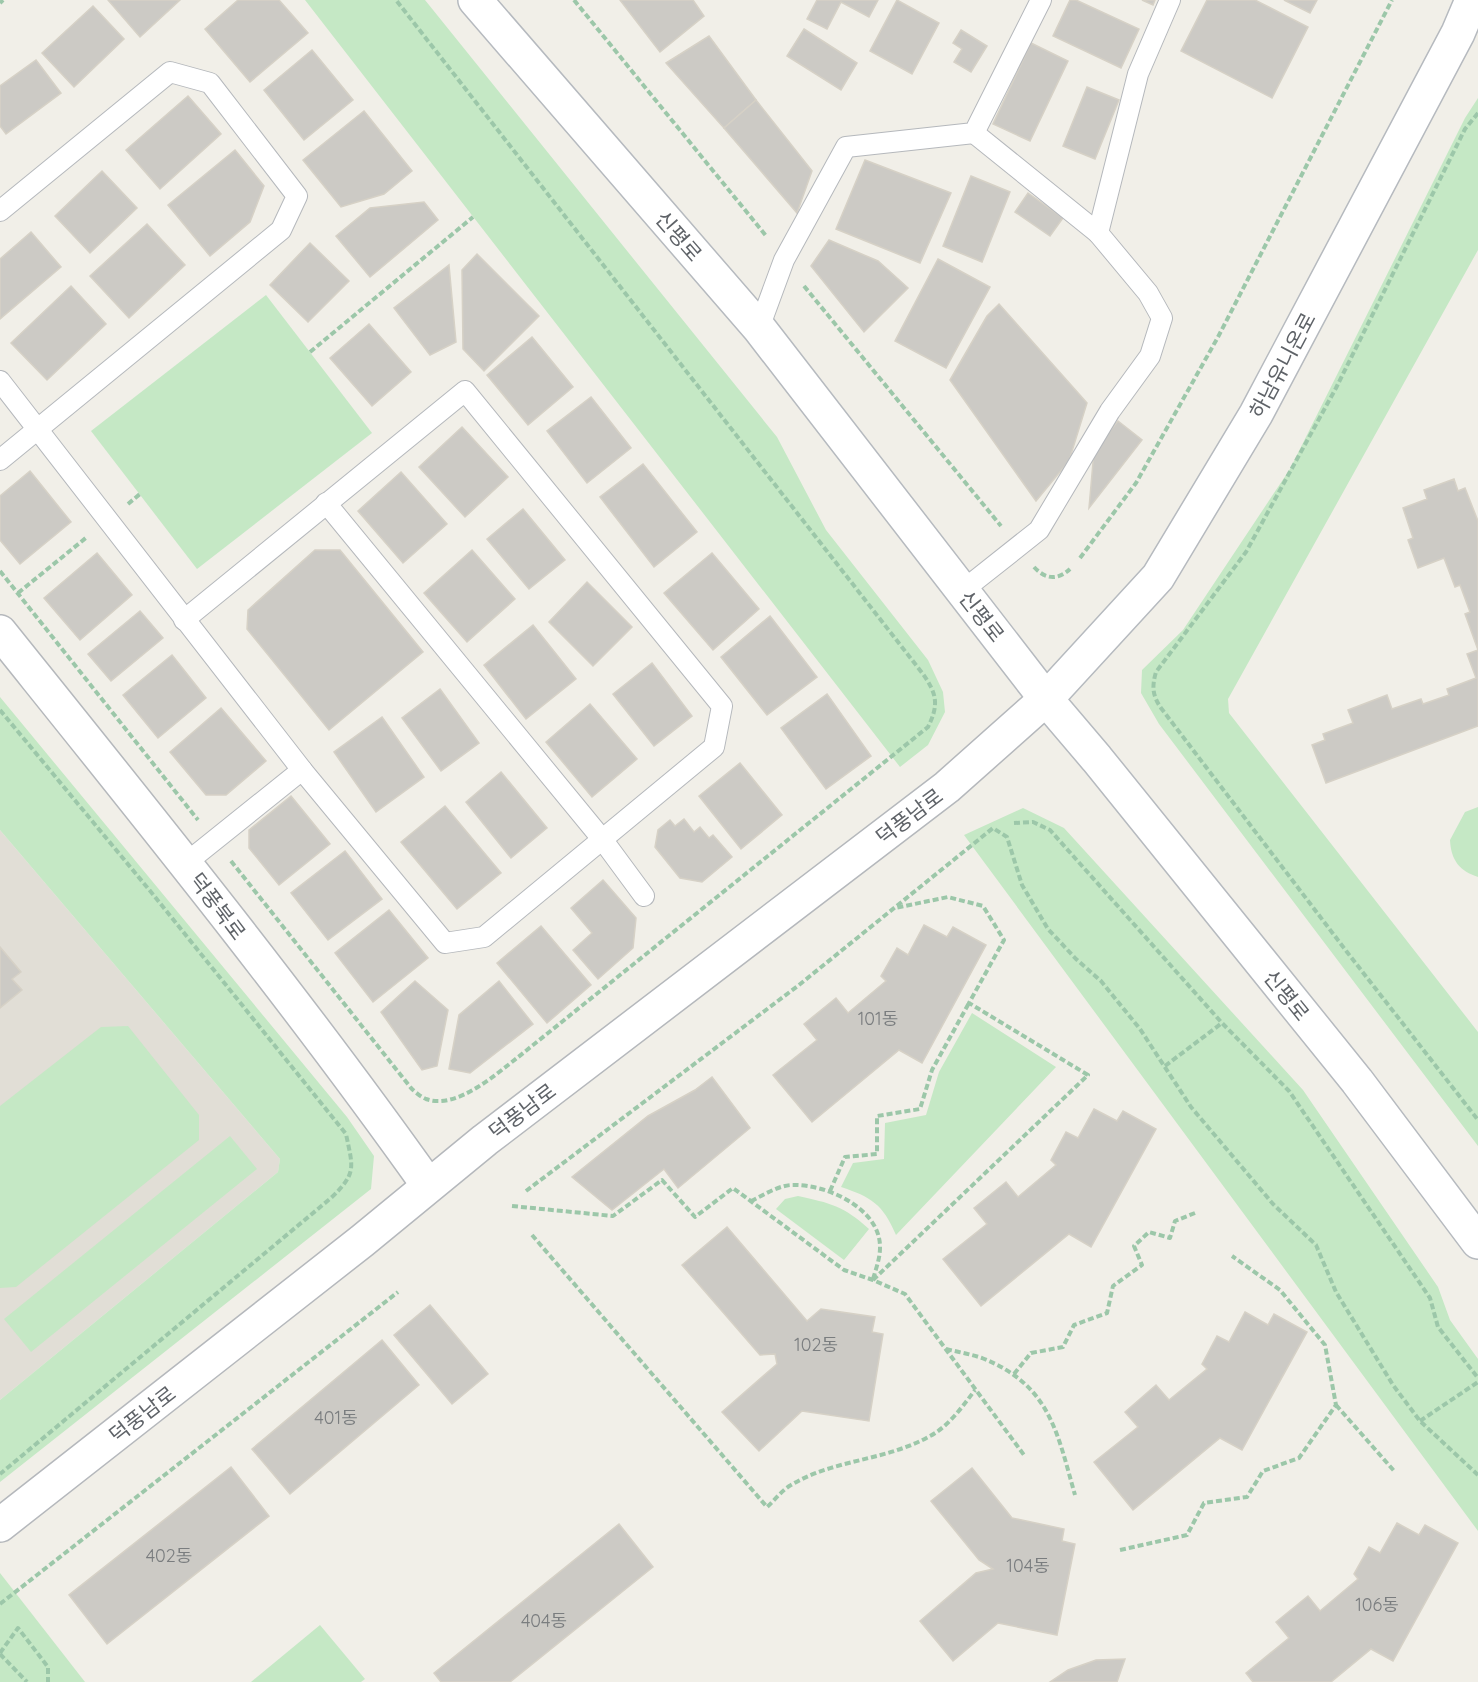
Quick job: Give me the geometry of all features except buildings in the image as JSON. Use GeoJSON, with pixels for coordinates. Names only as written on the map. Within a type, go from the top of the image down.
{"type":"FeatureCollection","features":[{"type":"Feature","properties":{"kind":"main road","name":"신평로"},"geometry":{"type":"LineString","coordinates":[[475,0],[759,328],[1046,699],[1357,1081],[1478,1242]]}},
{"type":"Feature","properties":{"kind":"main road","name":"하남유니온로"},"geometry":{"type":"LineString","coordinates":[[1046,699],[1158,577],[1256,414],[1468,35],[1472,0]]}},
{"type":"Feature","properties":{"kind":"main road","name":"덕풍북로"},"geometry":{"type":"LineString","coordinates":[[0,632],[186,863],[383,1122],[428,1185]]}},
{"type":"Feature","properties":{"kind":"main road","name":"덕풍남로"},"geometry":{"type":"LineString","coordinates":[[0,1525],[362,1241],[485,1140],[947,786],[1046,699]]}},
{"type":"Feature","properties":{"kind":"lane"},"geometry":{"type":"LineString","coordinates":[[974,133],[1041,0]]}},
{"type":"Feature","properties":{"kind":"lane"},"geometry":{"type":"LineString","coordinates":[[1098,233],[1138,74],[1170,0]]}},
{"type":"Feature","properties":{"kind":"lane"},"geometry":{"type":"LineString","coordinates":[[0,211],[170,72],[210,83],[297,196],[281,230],[0,460]]}},
{"type":"Feature","properties":{"kind":"lane"},"geometry":{"type":"LineString","coordinates":[[759,328],[784,260],[846,147],[974,133],[1098,233],[1148,293],[1162,318],[1150,356],[1110,411],[1039,530],[962,591]]}},
{"type":"Feature","properties":{"kind":"lane"},"geometry":{"type":"LineString","coordinates":[[0,381],[184,620],[302,770],[445,943],[484,937],[714,747],[722,706],[465,391],[184,620]]}},
{"type":"Feature","properties":{"kind":"lane"},"geometry":{"type":"LineString","coordinates":[[326,503],[602,839],[645,896]]}},
{"type":"Feature","properties":{"kind":"lane"},"geometry":{"type":"LineString","coordinates":[[186,863],[302,770]]}},
{"type":"Feature","properties":{"kind":"path"},"geometry":{"type":"LineString","coordinates":[[396,0],[923,674],[936,701],[933,717],[928,727],[486,1082],[468,1093],[447,1100],[427,1099],[420,1095]]}},
{"type":"Feature","properties":{"kind":"path"},"geometry":{"type":"LineString","coordinates":[[574,0],[1036,569],[1045,577],[1058,577],[1070,569]]}},
{"type":"Feature","properties":{"kind":"path"},"geometry":{"type":"LineString","coordinates":[[1080,558],[1136,483],[1218,338],[1392,0]]}},
{"type":"Feature","properties":{"kind":"path"},"geometry":{"type":"LineString","coordinates":[[1478,113],[1465,129],[1336,388],[1246,552],[1155,672],[1152,684],[1161,708],[1478,1120]]}},
{"type":"Feature","properties":{"kind":"path"},"geometry":{"type":"LineString","coordinates":[[310,352],[473,217]]}},
{"type":"Feature","properties":{"kind":"path"},"geometry":{"type":"LineString","coordinates":[[18,593],[140,494]]}},
{"type":"Feature","properties":{"kind":"path"},"geometry":{"type":"LineString","coordinates":[[0,710],[151,892],[346,1134],[352,1162],[347,1183],[331,1198],[0,1474]]}},
{"type":"Feature","properties":{"kind":"path"},"geometry":{"type":"LineString","coordinates":[[1014,824],[1033,822],[1050,830],[1222,1023],[1289,1091],[1430,1298],[1438,1327],[1478,1380],[1420,1421]]}},
{"type":"Feature","properties":{"kind":"path"},"geometry":{"type":"LineString","coordinates":[[526,1191],[799,985],[993,828],[1007,837],[1022,885],[1048,928],[1076,959],[1101,981],[1140,1029],[1191,1107],[1222,1144],[1273,1204],[1316,1245],[1336,1292],[1393,1385],[1420,1421],[1478,1474]]}},
{"type":"Feature","properties":{"kind":"path"},"geometry":{"type":"LineString","coordinates":[[830,1191],[845,1157],[877,1154],[877,1116],[921,1108],[932,1070],[1004,940],[983,906],[948,897],[894,908]]}},
{"type":"Feature","properties":{"kind":"path"},"geometry":{"type":"LineString","coordinates":[[873,1280],[1088,1075],[969,1003]]}},
{"type":"Feature","properties":{"kind":"path"},"geometry":{"type":"LineString","coordinates":[[1165,1066],[1222,1023]]}},
{"type":"Feature","properties":{"kind":"path"},"geometry":{"type":"LineString","coordinates":[[512,1206],[613,1216],[662,1180],[695,1217],[733,1188],[844,1270],[905,1294],[1024,1455]]}},
{"type":"Feature","properties":{"kind":"path"},"geometry":{"type":"LineString","coordinates":[[751,1201],[777,1189],[794,1185],[830,1191],[859,1207],[876,1225],[880,1247],[873,1280]]}},
{"type":"Feature","properties":{"kind":"path"},"geometry":{"type":"LineString","coordinates":[[1014,1374],[1031,1353],[1063,1347],[1074,1325],[1107,1313],[1113,1286],[1142,1265],[1134,1246],[1149,1232],[1170,1238],[1175,1221],[1195,1213]]}},
{"type":"Feature","properties":{"kind":"path"},"geometry":{"type":"LineString","coordinates":[[532,1235],[767,1507],[789,1486],[820,1470],[906,1448],[932,1436],[953,1418],[975,1390]]}},
{"type":"Feature","properties":{"kind":"path"},"geometry":{"type":"LineString","coordinates":[[1232,1256],[1280,1290],[1325,1345],[1336,1405],[1395,1472]]}},
{"type":"Feature","properties":{"kind":"path"},"geometry":{"type":"LineString","coordinates":[[0,1604],[398,1292]]}},
{"type":"Feature","properties":{"kind":"path"},"geometry":{"type":"LineString","coordinates":[[945,1348],[982,1358],[1014,1374],[1044,1404],[1057,1431],[1075,1495]]}},
{"type":"Feature","properties":{"kind":"path"},"geometry":{"type":"LineString","coordinates":[[1120,1550],[1187,1535],[1204,1503],[1247,1497],[1263,1471],[1299,1458],[1336,1405]]}},
{"type":"Feature","properties":{"kind":"path"},"geometry":{"type":"LineString","coordinates":[[27,1682],[0,1654],[18,1628],[48,1667],[48,1682]]}},
{"type":"Feature","properties":{"kind":"shaded area"},"geometry":{"type":"Polygon","coordinates":[[[0,830],[280,1159],[278,1172],[0,1400],[0,830]]]}},
{"type":"Feature","properties":{"kind":"green space"},"geometry":{"type":"Polygon","coordinates":[[[305,0],[425,0],[777,437],[826,530],[928,660],[943,692],[945,712],[928,745],[900,767],[305,0]]]}},
{"type":"Feature","properties":{"kind":"green space"},"geometry":{"type":"Polygon","coordinates":[[[1478,98],[1478,250],[1228,699],[1229,713],[1478,1032],[1478,1146],[1159,724],[1141,693],[1142,670],[1183,630],[1290,469],[1465,118],[1478,98]]]}},
{"type":"Feature","properties":{"kind":"green space"},"geometry":{"type":"Polygon","coordinates":[[[266,295],[372,433],[197,569],[91,431],[266,295]]]}},
{"type":"Feature","properties":{"kind":"green space"},"geometry":{"type":"Polygon","coordinates":[[[0,697],[347,1117],[374,1156],[371,1189],[0,1482],[0,1400],[278,1172],[280,1159],[0,830],[0,697]]]}},
{"type":"Feature","properties":{"kind":"green space"},"geometry":{"type":"Polygon","coordinates":[[[1478,807],[1478,877],[1461,868],[1452,854],[1450,840],[1465,812],[1478,807]]]}},
{"type":"Feature","properties":{"kind":"green space"},"geometry":{"type":"Polygon","coordinates":[[[1023,808],[1064,828],[1303,1090],[1438,1287],[1450,1320],[1478,1359],[1478,1531],[964,835],[1023,808]]]}},
{"type":"Feature","properties":{"kind":"green space"},"geometry":{"type":"Polygon","coordinates":[[[972,1013],[1056,1067],[896,1235],[886,1216],[875,1203],[841,1187],[853,1163],[884,1159],[885,1123],[926,1115],[939,1072],[972,1013]]]}},
{"type":"Feature","properties":{"kind":"green space"},"geometry":{"type":"Polygon","coordinates":[[[128,1026],[199,1115],[199,1140],[16,1287],[0,1288],[0,1106],[101,1027],[128,1026]]]}},
{"type":"Feature","properties":{"kind":"green space"},"geometry":{"type":"Polygon","coordinates":[[[230,1136],[257,1169],[31,1352],[4,1319],[230,1136]]]}},
{"type":"Feature","properties":{"kind":"green space"},"geometry":{"type":"Polygon","coordinates":[[[798,1196],[836,1206],[869,1229],[844,1260],[776,1209],[785,1199],[798,1196]]]}},
{"type":"Feature","properties":{"kind":"green space"},"geometry":{"type":"Polygon","coordinates":[[[0,1573],[85,1682],[0,1682],[0,1573]]]}},
{"type":"Feature","properties":{"kind":"green space"},"geometry":{"type":"Polygon","coordinates":[[[320,1625],[365,1679],[361,1682],[251,1682],[320,1625]]]}}]}
